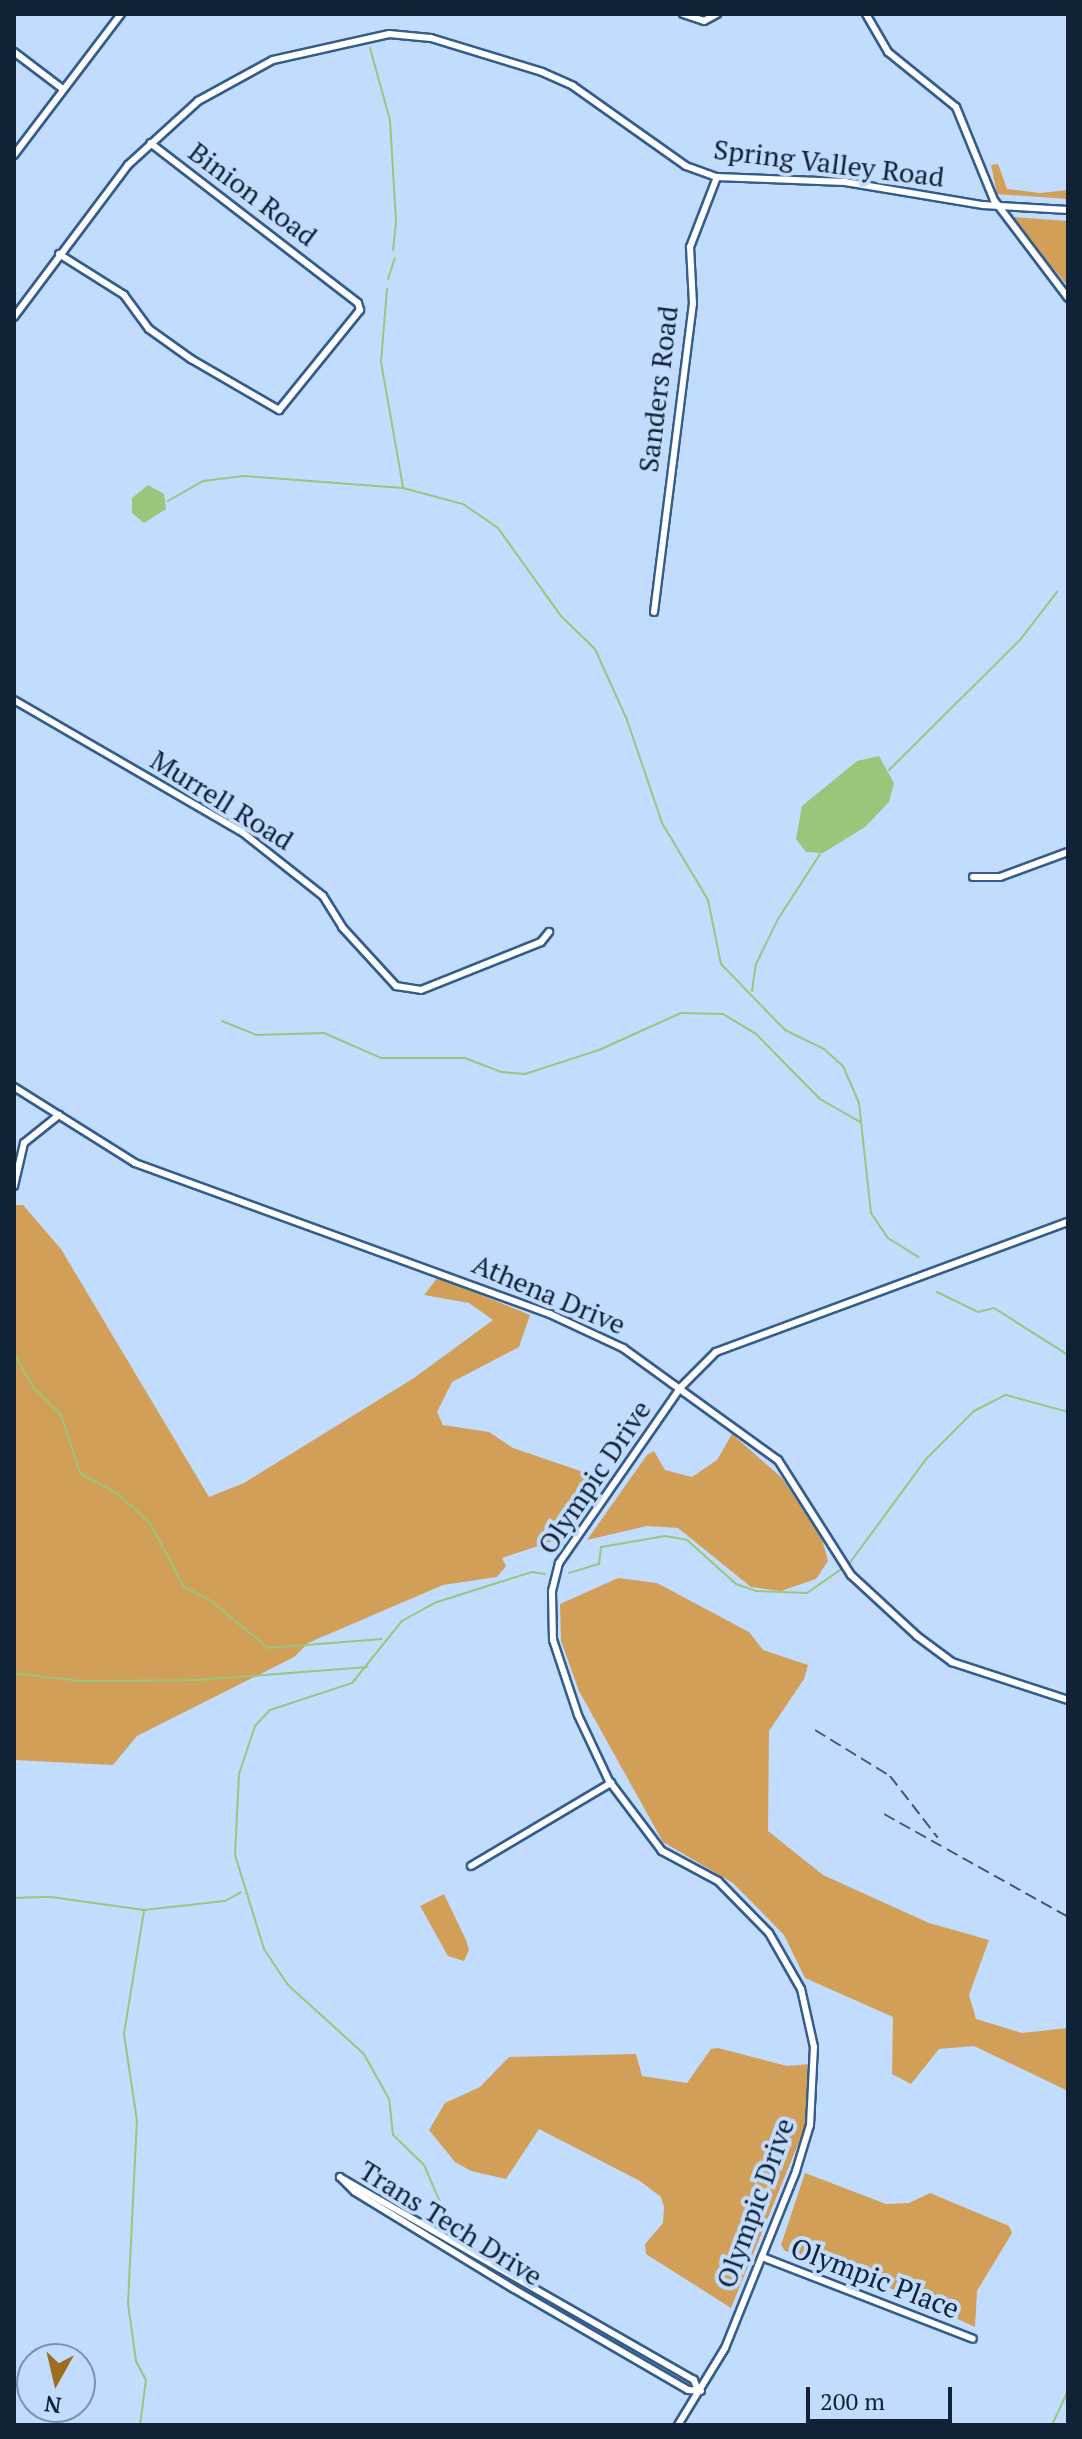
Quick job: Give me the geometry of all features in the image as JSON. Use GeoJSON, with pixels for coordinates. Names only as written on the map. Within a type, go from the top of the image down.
{"type":"FeatureCollection","features":[{"type":"Feature","properties":{"kind":"street"},"geometry":{"type":"LineString","coordinates":[[14,155],[121,14]]}},
{"type":"Feature","properties":{"kind":"street"},"geometry":{"type":"LineString","coordinates":[[683,14],[704,21],[717,14]]}},
{"type":"Feature","properties":{"kind":"street"},"geometry":{"type":"LineString","coordinates":[[866,14],[888,52],[951,100],[975,144],[998,206],[1068,298]]}},
{"type":"Feature","properties":{"kind":"street","name":"Spring Valley Road"},"geometry":{"type":"LineString","coordinates":[[14,317],[59,254],[150,143],[198,101],[273,60],[406,33],[542,72],[573,86],[686,166],[717,177],[877,186],[978,204],[1068,210]]}},
{"type":"Feature","properties":{"kind":"street"},"geometry":{"type":"LineString","coordinates":[[14,52],[63,89]]}},
{"type":"Feature","properties":{"kind":"street","name":"Binion Road"},"geometry":{"type":"LineString","coordinates":[[59,254],[124,295],[149,329],[275,411],[295,390],[360,310],[356,301],[150,143]]}},
{"type":"Feature","properties":{"kind":"street","name":"Sanders Road"},"geometry":{"type":"LineString","coordinates":[[654,612],[693,304],[690,247],[717,177]]}},
{"type":"Feature","properties":{"kind":"street"},"geometry":{"type":"LineString","coordinates":[[978,204],[990,189]]}},
{"type":"Feature","properties":{"kind":"street","name":"Murrell Road"},"geometry":{"type":"LineString","coordinates":[[14,700],[242,832],[323,896],[342,927],[396,986],[421,990],[541,942],[549,932]]}},
{"type":"Feature","properties":{"kind":"street"},"geometry":{"type":"LineString","coordinates":[[973,877],[1000,877],[1068,852]]}},
{"type":"Feature","properties":{"kind":"street","name":"Athena Drive"},"geometry":{"type":"LineString","coordinates":[[14,1087],[135,1163],[574,1323],[623,1348],[778,1460],[851,1575],[917,1636],[952,1662],[1068,1700]]}},
{"type":"Feature","properties":{"kind":"street"},"geometry":{"type":"LineString","coordinates":[[14,1186],[24,1143],[59,1115]]}},
{"type":"Feature","properties":{"kind":"street","name":"Olympic Drive"},"geometry":{"type":"LineString","coordinates":[[678,2425],[699,2390],[762,2257],[810,2125],[815,2057],[804,1998],[786,1956],[752,1914],[718,1881],[662,1851],[611,1783],[558,1660],[550,1623],[552,1591],[559,1563],[580,1527],[681,1387],[705,1360],[737,1341],[1068,1222]]}},
{"type":"Feature","properties":{"kind":"street"},"geometry":{"type":"LineString","coordinates":[[471,1866],[611,1783]]}},
{"type":"Feature","properties":{"kind":"street","name":"Trans Tech Drive"},"geometry":{"type":"LineString","coordinates":[[340,2177],[402,2210],[519,2281],[694,2380],[699,2390],[688,2390],[514,2289],[397,2219],[339,2181],[340,2177]]}},
{"type":"Feature","properties":{"kind":"street"},"geometry":{"type":"LineString","coordinates":[[397,2219],[402,2210]]}},
{"type":"Feature","properties":{"kind":"street"},"geometry":{"type":"LineString","coordinates":[[456,2254],[461,2245]]}},
{"type":"Feature","properties":{"kind":"street","name":"Olympic Place"},"geometry":{"type":"LineString","coordinates":[[762,2257],[973,2339]]}},
{"type":"Feature","properties":{"kind":"street"},"geometry":{"type":"LineString","coordinates":[[514,2289],[519,2281]]}},
{"type":"Feature","properties":{"kind":"shaded area"},"geometry":{"type":"Polygon","coordinates":[[[998,164],[1007,189],[1040,193],[1068,190],[1068,199],[997,194],[991,165],[998,164]]]}},
{"type":"Feature","properties":{"kind":"shaded area"},"geometry":{"type":"Polygon","coordinates":[[[1013,217],[1068,221],[1068,286],[1027,238],[1013,217]]]}},
{"type":"Feature","properties":{"kind":"shaded area"},"geometry":{"type":"Polygon","coordinates":[[[148,485],[164,494],[166,509],[144,523],[132,513],[132,498],[148,485]]]}},
{"type":"Feature","properties":{"kind":"shaded area"},"geometry":{"type":"Polygon","coordinates":[[[879,756],[894,783],[889,802],[865,827],[823,853],[806,852],[796,839],[802,806],[857,761],[879,756]]]}},
{"type":"Feature","properties":{"kind":"shaded area"},"geometry":{"type":"Polygon","coordinates":[[[14,1205],[23,1205],[61,1249],[209,1497],[244,1483],[414,1378],[493,1320],[469,1303],[424,1295],[438,1277],[530,1315],[519,1347],[452,1382],[437,1412],[443,1425],[489,1432],[513,1448],[598,1477],[553,1541],[502,1558],[506,1566],[497,1577],[443,1585],[308,1643],[294,1657],[137,1736],[113,1765],[14,1760],[14,1205]]]}},
{"type":"Feature","properties":{"kind":"shaded area"},"geometry":{"type":"Polygon","coordinates":[[[732,1434],[782,1478],[822,1539],[828,1561],[816,1579],[781,1591],[751,1587],[678,1528],[647,1526],[587,1540],[647,1455],[654,1451],[665,1470],[692,1477],[717,1460],[732,1434]]]}},
{"type":"Feature","properties":{"kind":"shaded area"},"geometry":{"type":"Polygon","coordinates":[[[618,1578],[657,1583],[749,1632],[763,1650],[808,1665],[804,1679],[769,1731],[768,1831],[823,1875],[929,1923],[989,1940],[969,1995],[976,2019],[1022,2033],[1068,2028],[1068,2091],[974,2046],[939,2049],[911,2084],[892,2074],[893,2017],[805,1978],[784,1935],[733,1883],[663,1842],[579,1691],[561,1641],[560,1604],[618,1578]]]}},
{"type":"Feature","properties":{"kind":"shaded area"},"geometry":{"type":"Polygon","coordinates":[[[444,1894],[469,1950],[464,1961],[448,1956],[420,1906],[444,1894]]]}},
{"type":"Feature","properties":{"kind":"shaded area"},"geometry":{"type":"Polygon","coordinates":[[[718,2048],[787,2066],[810,2064],[813,2069],[806,2125],[731,2308],[646,2254],[645,2244],[663,2223],[664,2207],[661,2197],[640,2181],[539,2129],[506,2179],[471,2171],[455,2162],[429,2130],[445,2103],[480,2087],[509,2057],[636,2054],[642,2076],[687,2083],[711,2049],[718,2048]]]}},
{"type":"Feature","properties":{"kind":"shaded area"},"geometry":{"type":"Polygon","coordinates":[[[805,2173],[886,2204],[909,2203],[930,2193],[1009,2226],[1012,2233],[977,2291],[975,2327],[881,2284],[785,2251],[781,2245],[805,2173]]]}},
{"type":"Feature","properties":{"kind":"waterway"},"geometry":{"type":"LineString","coordinates":[[370,48],[390,120],[396,222],[393,250]]}},
{"type":"Feature","properties":{"kind":"waterway"},"geometry":{"type":"LineString","coordinates":[[388,279],[395,258]]}},
{"type":"Feature","properties":{"kind":"waterway"},"geometry":{"type":"LineString","coordinates":[[387,289],[381,362],[403,487]]}},
{"type":"Feature","properties":{"kind":"waterway"},"geometry":{"type":"LineString","coordinates":[[168,501],[203,481],[244,476],[403,488],[463,504],[498,528],[561,616],[595,649],[627,720],[662,823],[708,900],[721,964],[785,1030],[824,1049],[843,1066],[859,1103],[871,1213],[888,1238],[918,1257]]}},
{"type":"Feature","properties":{"kind":"waterway"},"geometry":{"type":"LineString","coordinates":[[889,770],[1020,640],[1057,592]]}},
{"type":"Feature","properties":{"kind":"waterway"},"geometry":{"type":"LineString","coordinates":[[752,991],[756,964],[778,919],[820,854]]}},
{"type":"Feature","properties":{"kind":"waterway"},"geometry":{"type":"LineString","coordinates":[[222,1021],[256,1035],[324,1033],[381,1058],[465,1058],[502,1072],[525,1074],[599,1050],[681,1013],[723,1014],[755,1033],[820,1099],[860,1122]]}},
{"type":"Feature","properties":{"kind":"waterway"},"geometry":{"type":"LineString","coordinates":[[937,1292],[978,1312],[994,1308],[1068,1355]]}},
{"type":"Feature","properties":{"kind":"waterway"},"geometry":{"type":"LineString","coordinates":[[14,1354],[34,1388],[61,1415],[80,1473],[118,1494],[150,1523],[184,1587],[211,1601],[268,1648],[382,1639]]}},
{"type":"Feature","properties":{"kind":"waterway"},"geometry":{"type":"LineString","coordinates":[[849,1564],[927,1458],[974,1411],[1006,1395],[1068,1412]]}},
{"type":"Feature","properties":{"kind":"waterway"},"geometry":{"type":"LineString","coordinates":[[569,1573],[599,1564],[601,1547],[665,1536],[687,1540],[736,1584],[756,1591],[807,1593],[843,1568]]}},
{"type":"Feature","properties":{"kind":"waterway"},"geometry":{"type":"LineString","coordinates":[[450,2225],[424,2165],[393,2135],[389,2099],[364,2054],[288,1985],[264,1949],[235,1855],[239,1774],[255,1726],[270,1710],[352,1683],[402,1621],[434,1603],[532,1572],[545,1574]]}},
{"type":"Feature","properties":{"kind":"waterway"},"geometry":{"type":"LineString","coordinates":[[14,1673],[81,1681],[199,1680],[367,1667]]}},
{"type":"Feature","properties":{"kind":"waterway"},"geometry":{"type":"LineString","coordinates":[[14,1898],[51,1897],[144,1910],[225,1901],[241,1892]]}},
{"type":"Feature","properties":{"kind":"waterway"},"geometry":{"type":"LineString","coordinates":[[140,2425],[146,2380],[136,2361],[128,2303],[137,2121],[124,2034],[144,1910]]}},
{"type":"Feature","properties":{"kind":"waterway"},"geometry":{"type":"LineString","coordinates":[[1052,2425],[1068,2391]]}},
{"type":"Feature","properties":{"kind":"railway"},"geometry":{"type":"LineString","coordinates":[[815,1730],[890,1776],[938,1838]]}},
{"type":"Feature","properties":{"kind":"railway"},"geometry":{"type":"LineString","coordinates":[[884,1814],[1068,1917]]}}]}
